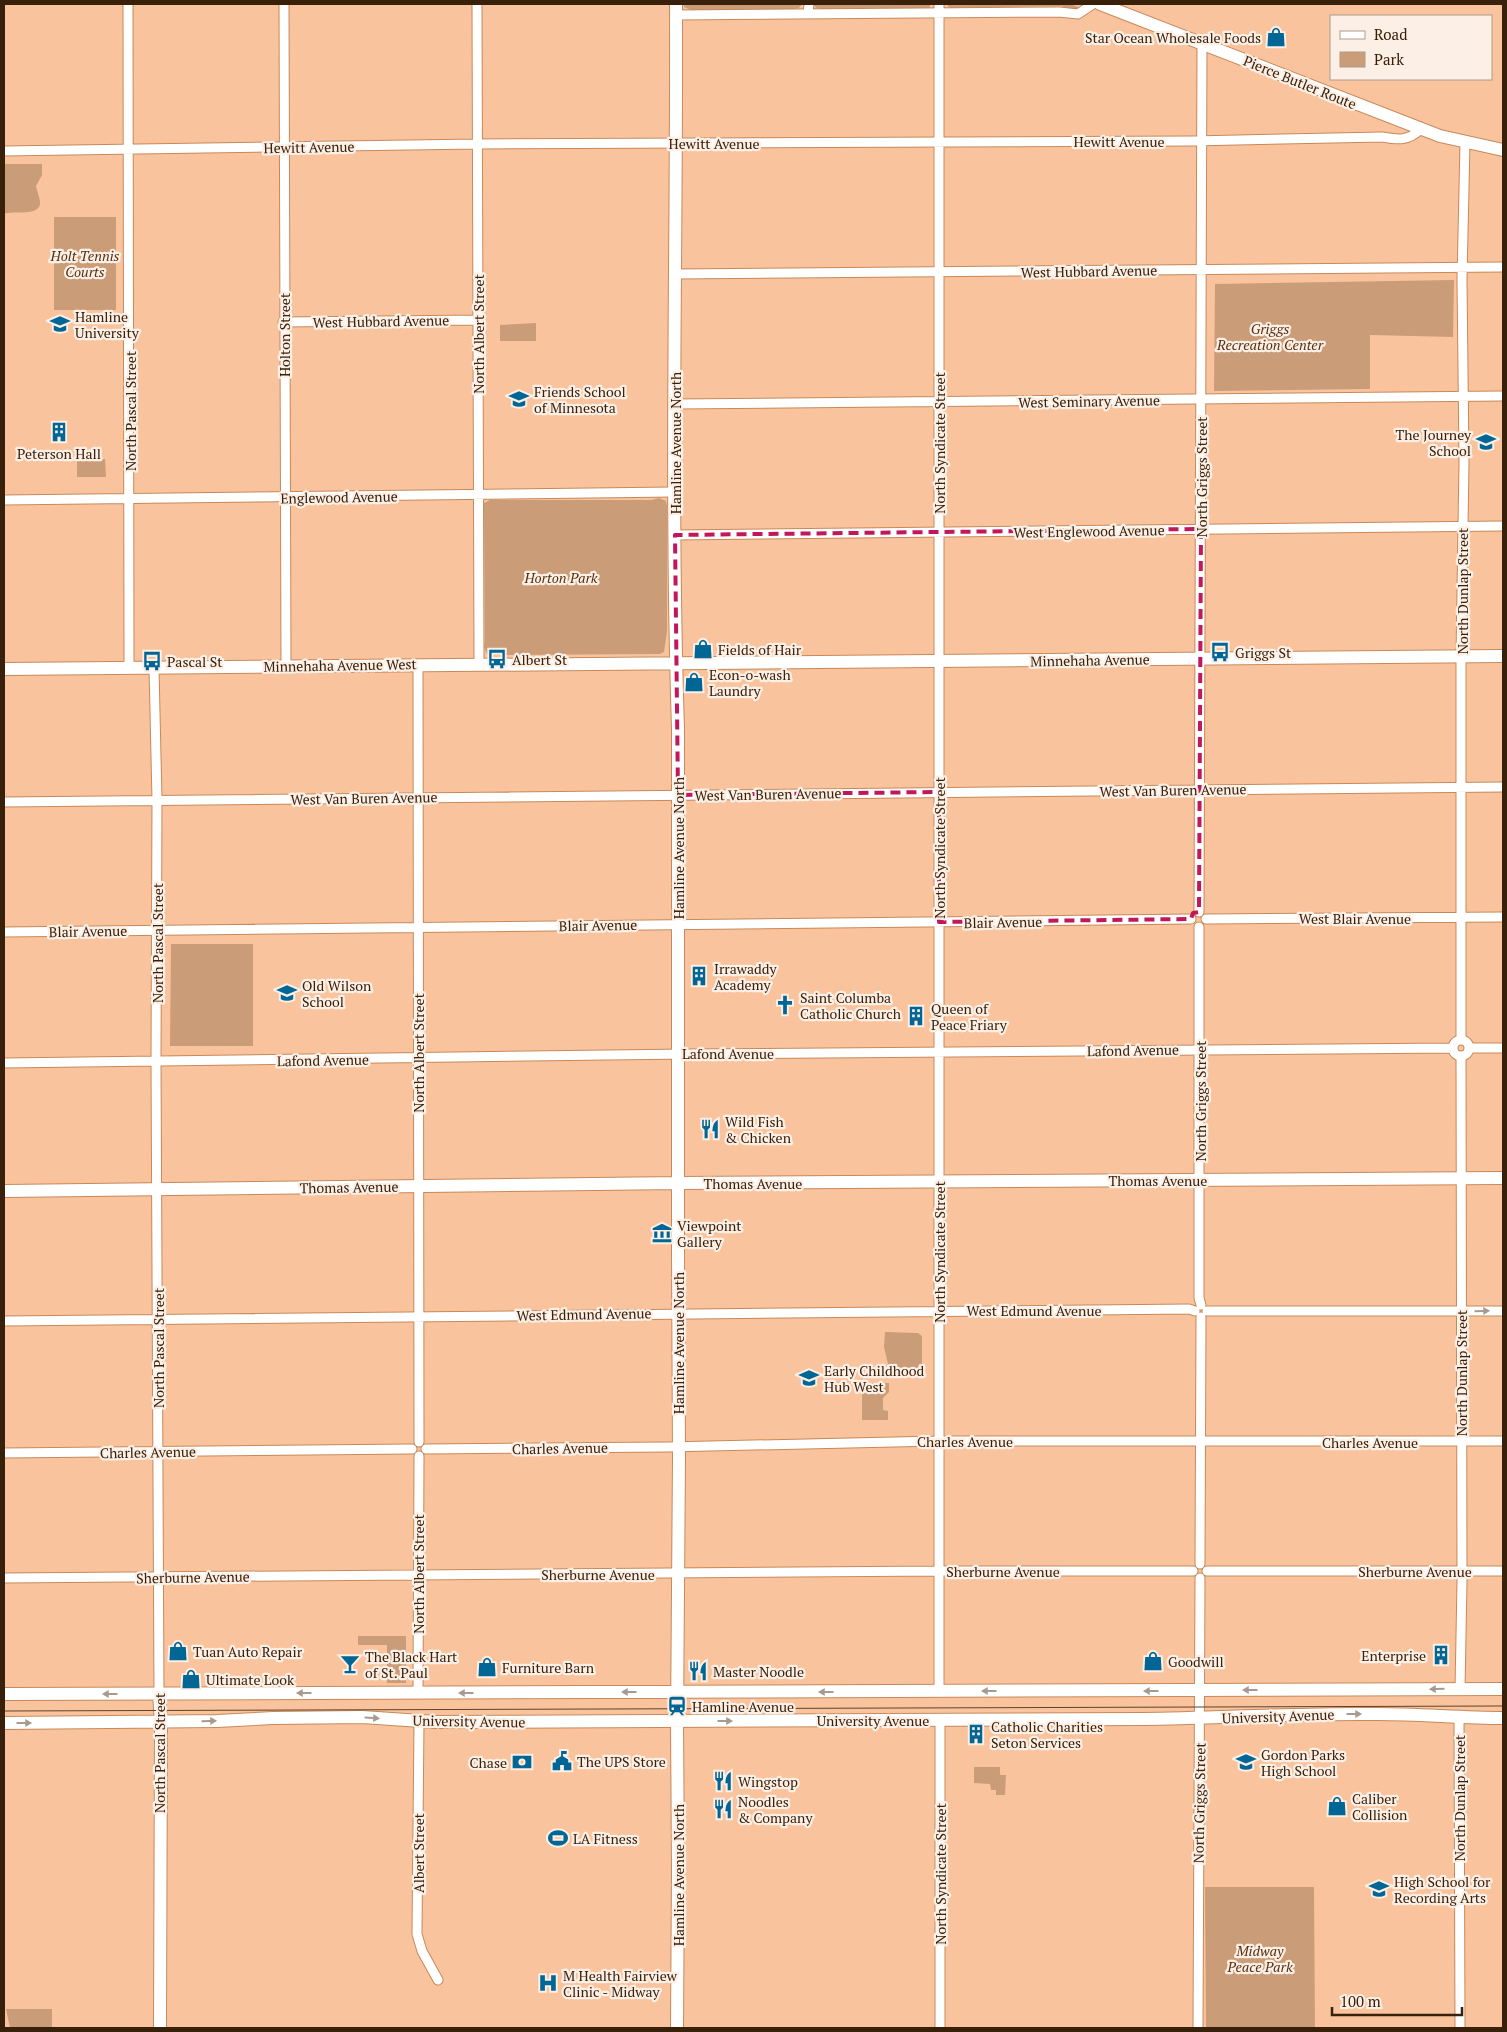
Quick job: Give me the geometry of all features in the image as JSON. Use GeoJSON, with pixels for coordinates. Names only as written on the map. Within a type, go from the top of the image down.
{"type":"FeatureCollection","features":[{"type":"Feature","properties":{"kind":"street","name":"North Pascal Street"},"geometry":{"type":"LineString","coordinates":[[128,4],[129,668]]}},
{"type":"Feature","properties":{"kind":"street","name":"Holton Street"},"geometry":{"type":"LineString","coordinates":[[284,4],[286,666]]}},
{"type":"Feature","properties":{"kind":"street","name":"North Albert Street"},"geometry":{"type":"LineString","coordinates":[[477,4],[479,663]]}},
{"type":"Feature","properties":{"kind":"street"},"geometry":{"type":"LineString","coordinates":[[808,4],[808,14]]}},
{"type":"Feature","properties":{"kind":"street"},"geometry":{"type":"LineString","coordinates":[[676,9],[808,14],[939,8],[1072,13],[1083,12],[1093,4]]}},
{"type":"Feature","properties":{"kind":"street","name":"Pierce Butler Route"},"geometry":{"type":"LineString","coordinates":[[1100,4],[1421,129],[1465,143],[1503,150]]}},
{"type":"Feature","properties":{"kind":"street","name":"North Syndicate Street"},"geometry":{"type":"LineString","coordinates":[[939,8],[939,1691]]}},
{"type":"Feature","properties":{"kind":"street","name":"Hamline Avenue North"},"geometry":{"type":"LineString","coordinates":[[676,9],[674,535],[679,924],[677,2028]]}},
{"type":"Feature","properties":{"kind":"street","name":"North Griggs Street"},"geometry":{"type":"LineString","coordinates":[[1199,912],[1202,43]]}},
{"type":"Feature","properties":{"kind":"street","name":"Hewitt Avenue"},"geometry":{"type":"LineString","coordinates":[[4,151],[478,144],[1201,140],[1382,137],[1402,140],[1413,137],[1421,129]]}},
{"type":"Feature","properties":{"kind":"street","name":"North Dunlap Street"},"geometry":{"type":"LineString","coordinates":[[1461,1040],[1461,657],[1464,462],[1462,268],[1465,143]]}},
{"type":"Feature","properties":{"kind":"street","name":"West Hubbard Avenue"},"geometry":{"type":"LineString","coordinates":[[675,274],[1503,267]]}},
{"type":"Feature","properties":{"kind":"street","name":"West Hubbard Avenue"},"geometry":{"type":"LineString","coordinates":[[284,322],[478,320]]}},
{"type":"Feature","properties":{"kind":"street","name":"West Seminary Avenue"},"geometry":{"type":"LineString","coordinates":[[675,404],[1503,396]]}},
{"type":"Feature","properties":{"kind":"street","name":"Englewood Avenue"},"geometry":{"type":"LineString","coordinates":[[4,500],[674,492]]}},
{"type":"Feature","properties":{"kind":"street","name":"West Englewood Avenue"},"geometry":{"type":"LineString","coordinates":[[674,535],[1503,526]]}},
{"type":"Feature","properties":{"kind":"street","name":"Minnehaha Avenue"},"geometry":{"type":"LineString","coordinates":[[676,663],[1503,656]]}},
{"type":"Feature","properties":{"kind":"street","name":"Minnehaha Avenue West"},"geometry":{"type":"LineString","coordinates":[[4,669],[479,663],[676,663]]}},
{"type":"Feature","properties":{"kind":"street","name":"North Albert Street"},"geometry":{"type":"LineString","coordinates":[[418,665],[419,1442]]}},
{"type":"Feature","properties":{"kind":"street","name":"North Pascal Street"},"geometry":{"type":"LineString","coordinates":[[154,668],[157,800],[158,1578],[161,1722],[160,2028]]}},
{"type":"Feature","properties":{"kind":"street","name":"West Van Buren Avenue"},"geometry":{"type":"LineString","coordinates":[[4,802],[1503,787]]}},
{"type":"Feature","properties":{"kind":"street"},"geometry":{"type":"LineString","coordinates":[[1199,912],[1203,913],[1206,919],[1205,924],[1199,927],[1195,925],[1192,919],[1194,913],[1199,912]]}},
{"type":"Feature","properties":{"kind":"street","name":"West Blair Avenue"},"geometry":{"type":"LineString","coordinates":[[1206,919],[1503,917]]}},
{"type":"Feature","properties":{"kind":"street","name":"Blair Avenue"},"geometry":{"type":"LineString","coordinates":[[4,932],[1192,919]]}},
{"type":"Feature","properties":{"kind":"street","name":"North Griggs Street"},"geometry":{"type":"LineString","coordinates":[[1199,927],[1200,1564]]}},
{"type":"Feature","properties":{"kind":"street"},"geometry":{"type":"LineString","coordinates":[[1461,1040],[1466,1042],[1469,1048],[1466,1054],[1461,1056],[1455,1054],[1453,1048],[1455,1042],[1461,1040]]}},
{"type":"Feature","properties":{"kind":"street","name":"Lafond Avenue"},"geometry":{"type":"LineString","coordinates":[[4,1063],[679,1054],[1453,1048]]}},
{"type":"Feature","properties":{"kind":"street"},"geometry":{"type":"LineString","coordinates":[[1469,1048],[1503,1048]]}},
{"type":"Feature","properties":{"kind":"street","name":"North Dunlap Street"},"geometry":{"type":"LineString","coordinates":[[1460,1689],[1462,1572],[1461,1056]]}},
{"type":"Feature","properties":{"kind":"street","name":"Thomas Avenue"},"geometry":{"type":"LineString","coordinates":[[4,1192],[678,1183],[1503,1178]]}},
{"type":"Feature","properties":{"kind":"street","name":"West Edmund Avenue"},"geometry":{"type":"LineString","coordinates":[[4,1321],[1189,1309],[1201,1311],[1503,1311]]}},
{"type":"Feature","properties":{"kind":"street","name":"Charles Avenue"},"geometry":{"type":"LineString","coordinates":[[423,1452],[938,1441],[1503,1441]]}},
{"type":"Feature","properties":{"kind":"street"},"geometry":{"type":"LineString","coordinates":[[419,1442],[424,1443],[423,1452],[414,1454],[413,1444],[419,1442]]}},
{"type":"Feature","properties":{"kind":"street","name":"Charles Avenue"},"geometry":{"type":"LineString","coordinates":[[4,1453],[412,1449]]}},
{"type":"Feature","properties":{"kind":"street","name":"North Albert Street"},"geometry":{"type":"LineString","coordinates":[[418,1693],[418,1575],[423,1452]]}},
{"type":"Feature","properties":{"kind":"street"},"geometry":{"type":"LineString","coordinates":[[1200,1564],[1205,1566],[1207,1571],[1205,1575],[1196,1574],[1195,1566],[1200,1564]]}},
{"type":"Feature","properties":{"kind":"street","name":"Sherburne Avenue"},"geometry":{"type":"LineString","coordinates":[[4,1578],[939,1571],[1196,1574]]}},
{"type":"Feature","properties":{"kind":"street","name":"Sherburne Avenue"},"geometry":{"type":"LineString","coordinates":[[1207,1571],[1503,1571]]}},
{"type":"Feature","properties":{"kind":"street","name":"North Griggs Street"},"geometry":{"type":"LineString","coordinates":[[1196,1574],[1200,1691],[1198,2028]]}},
{"type":"Feature","properties":{"kind":"street","name":"University Avenue"},"geometry":{"type":"LineString","coordinates":[[4,1694],[1503,1689]]}},
{"type":"Feature","properties":{"kind":"street","name":"University Avenue"},"geometry":{"type":"LineString","coordinates":[[4,1723],[216,1721],[273,1718],[362,1718],[419,1721],[940,1720],[1200,1718],[1276,1714],[1378,1714],[1503,1718]]}},
{"type":"Feature","properties":{"kind":"street","name":"North Dunlap Street"},"geometry":{"type":"LineString","coordinates":[[1459,1717],[1460,2028]]}},
{"type":"Feature","properties":{"kind":"street","name":"North Syndicate Street"},"geometry":{"type":"LineString","coordinates":[[940,1720],[940,2028]]}},
{"type":"Feature","properties":{"kind":"street","name":"Albert Street"},"geometry":{"type":"LineString","coordinates":[[419,1721],[417,1934],[422,1951],[438,1980]]}},
{"type":"Feature","properties":{"kind":"highlighted area"},"geometry":{"type":"Polygon","coordinates":[[[1201,529],[1199,912],[1193,913],[1191,919],[939,922],[939,792],[678,795],[675,535],[1201,529]]]}},
{"type":"Feature","properties":{"kind":"green space"},"geometry":{"type":"Polygon","coordinates":[[[684,4],[802,4],[799,8],[795,9],[691,10],[684,7],[684,4]]]}},
{"type":"Feature","properties":{"kind":"green space"},"geometry":{"type":"Polygon","coordinates":[[[813,4],[931,4],[929,8],[820,9],[816,8],[813,4]]]}},
{"type":"Feature","properties":{"kind":"green space"},"geometry":{"type":"Polygon","coordinates":[[[946,4],[1070,4],[1081,8],[1080,10],[1072,11],[1062,6],[950,8],[946,4]]]}},
{"type":"Feature","properties":{"kind":"green space"},"geometry":{"type":"Polygon","coordinates":[[[4,164],[42,164],[42,175],[36,186],[40,203],[36,210],[4,214],[4,164]]]}},
{"type":"Feature","properties":{"kind":"green space","name":"Holt Tennis Courts"},"geometry":{"type":"Polygon","coordinates":[[[54,217],[116,217],[116,310],[54,310],[54,217]]]}},
{"type":"Feature","properties":{"kind":"green space","name":"Griggs Recreation Center"},"geometry":{"type":"Polygon","coordinates":[[[1454,280],[1453,337],[1370,335],[1370,389],[1214,391],[1215,284],[1454,280]]]}},
{"type":"Feature","properties":{"kind":"green space"},"geometry":{"type":"Polygon","coordinates":[[[536,323],[536,341],[500,341],[500,325],[536,323]]]}},
{"type":"Feature","properties":{"kind":"green space"},"geometry":{"type":"Polygon","coordinates":[[[105,459],[106,477],[77,477],[77,460],[105,459]]]}},
{"type":"Feature","properties":{"kind":"green space","name":"Horton Park"},"geometry":{"type":"Polygon","coordinates":[[[659,498],[666,501],[667,506],[667,631],[664,652],[660,654],[487,654],[484,647],[484,503],[490,500],[652,500],[659,498]]]}},
{"type":"Feature","properties":{"kind":"green space"},"geometry":{"type":"Polygon","coordinates":[[[171,944],[253,944],[253,1046],[170,1046],[171,944]]]}},
{"type":"Feature","properties":{"kind":"green space"},"geometry":{"type":"Polygon","coordinates":[[[885,1332],[918,1333],[922,1336],[922,1371],[902,1371],[888,1364],[884,1347],[885,1332]]]}},
{"type":"Feature","properties":{"kind":"green space"},"geometry":{"type":"Polygon","coordinates":[[[862,1383],[889,1383],[889,1392],[883,1398],[883,1410],[888,1411],[888,1420],[862,1420],[862,1383]]]}},
{"type":"Feature","properties":{"kind":"green space"},"geometry":{"type":"Polygon","coordinates":[[[358,1636],[406,1636],[406,1683],[387,1683],[387,1645],[358,1645],[358,1636]]]}},
{"type":"Feature","properties":{"kind":"green space"},"geometry":{"type":"Polygon","coordinates":[[[974,1767],[1000,1767],[1000,1775],[1006,1775],[1005,1795],[996,1795],[996,1790],[991,1790],[990,1784],[974,1783],[974,1767]]]}},
{"type":"Feature","properties":{"kind":"green space","name":"Midway Peace Park"},"geometry":{"type":"Polygon","coordinates":[[[1205,1887],[1314,1887],[1315,2028],[1206,2028],[1205,1887]]]}},
{"type":"Feature","properties":{"kind":"green space"},"geometry":{"type":"Polygon","coordinates":[[[6,2009],[52,2009],[52,2028],[10,2028],[6,2009]]]}},
{"type":"Feature","properties":{"kind":"tram line"},"geometry":{"type":"LineString","coordinates":[[4,1711],[1503,1706]]}},
{"type":"Feature","properties":{"kind":"place","name":"Star Ocean Wholesale Foods"},"geometry":{"type":"Point","coordinates":[1276,37]}},
{"type":"Feature","properties":{"kind":"place","name":"Hamline University"},"geometry":{"type":"Point","coordinates":[60,324]}},
{"type":"Feature","properties":{"kind":"place","name":"Friends School of Minnesota"},"geometry":{"type":"Point","coordinates":[519,399]}},
{"type":"Feature","properties":{"kind":"place","name":"Peterson Hall"},"geometry":{"type":"Point","coordinates":[59,432]}},
{"type":"Feature","properties":{"kind":"place","name":"The Journey School"},"geometry":{"type":"Point","coordinates":[1486,442]}},
{"type":"Feature","properties":{"kind":"place","name":"Fields of Hair"},"geometry":{"type":"Point","coordinates":[703,649]}},
{"type":"Feature","properties":{"kind":"place","name":"Griggs St"},"geometry":{"type":"Point","coordinates":[1220,652]}},
{"type":"Feature","properties":{"kind":"place","name":"Albert St"},"geometry":{"type":"Point","coordinates":[497,659]}},
{"type":"Feature","properties":{"kind":"place","name":"Pascal St"},"geometry":{"type":"Point","coordinates":[152,661]}},
{"type":"Feature","properties":{"kind":"place","name":"Econ-o-wash Laundry"},"geometry":{"type":"Point","coordinates":[694,682]}},
{"type":"Feature","properties":{"kind":"place","name":"Irrawaddy Academy"},"geometry":{"type":"Point","coordinates":[699,976]}},
{"type":"Feature","properties":{"kind":"place","name":"Old Wilson School"},"geometry":{"type":"Point","coordinates":[287,993]}},
{"type":"Feature","properties":{"kind":"place","name":"Saint Columba Catholic Church"},"geometry":{"type":"Point","coordinates":[785,1005]}},
{"type":"Feature","properties":{"kind":"place","name":"Queen of Peace Friary"},"geometry":{"type":"Point","coordinates":[916,1016]}},
{"type":"Feature","properties":{"kind":"place","name":"Wild Fish & Chicken"},"geometry":{"type":"Point","coordinates":[710,1129]}},
{"type":"Feature","properties":{"kind":"place","name":"Viewpoint Gallery"},"geometry":{"type":"Point","coordinates":[662,1233]}},
{"type":"Feature","properties":{"kind":"place","name":"Early Childhood Hub West"},"geometry":{"type":"Point","coordinates":[809,1378]}},
{"type":"Feature","properties":{"kind":"place","name":"Tuan Auto Repair"},"geometry":{"type":"Point","coordinates":[178,1651]}},
{"type":"Feature","properties":{"kind":"place","name":"Enterprise"},"geometry":{"type":"Point","coordinates":[1441,1655]}},
{"type":"Feature","properties":{"kind":"place","name":"Goodwill"},"geometry":{"type":"Point","coordinates":[1153,1661]}},
{"type":"Feature","properties":{"kind":"place","name":"The Black Hart of St. Paul"},"geometry":{"type":"Point","coordinates":[350,1664]}},
{"type":"Feature","properties":{"kind":"place","name":"Furniture Barn"},"geometry":{"type":"Point","coordinates":[487,1667]}},
{"type":"Feature","properties":{"kind":"place","name":"Master Noodle"},"geometry":{"type":"Point","coordinates":[698,1671]}},
{"type":"Feature","properties":{"kind":"place","name":"Ultimate Look"},"geometry":{"type":"Point","coordinates":[191,1679]}},
{"type":"Feature","properties":{"kind":"place","name":"Hamline Avenue"},"geometry":{"type":"Point","coordinates":[677,1706]}},
{"type":"Feature","properties":{"kind":"place","name":"Catholic Charities Seton Services"},"geometry":{"type":"Point","coordinates":[976,1734]}},
{"type":"Feature","properties":{"kind":"place","name":"The UPS Store"},"geometry":{"type":"Point","coordinates":[562,1761]}},
{"type":"Feature","properties":{"kind":"place","name":"Chase"},"geometry":{"type":"Point","coordinates":[522,1762]}},
{"type":"Feature","properties":{"kind":"place","name":"Gordon Parks High School"},"geometry":{"type":"Point","coordinates":[1246,1762]}},
{"type":"Feature","properties":{"kind":"place","name":"Wingstop"},"geometry":{"type":"Point","coordinates":[723,1781]}},
{"type":"Feature","properties":{"kind":"place","name":"Caliber Collision"},"geometry":{"type":"Point","coordinates":[1337,1806]}},
{"type":"Feature","properties":{"kind":"place","name":"Noodles & Company"},"geometry":{"type":"Point","coordinates":[723,1809]}},
{"type":"Feature","properties":{"kind":"place","name":"LA Fitness"},"geometry":{"type":"Point","coordinates":[558,1838]}},
{"type":"Feature","properties":{"kind":"place","name":"High School for Recording Arts"},"geometry":{"type":"Point","coordinates":[1379,1889]}},
{"type":"Feature","properties":{"kind":"place","name":"M Health Fairview Clinic - Midway"},"geometry":{"type":"Point","coordinates":[548,1983]}}]}
